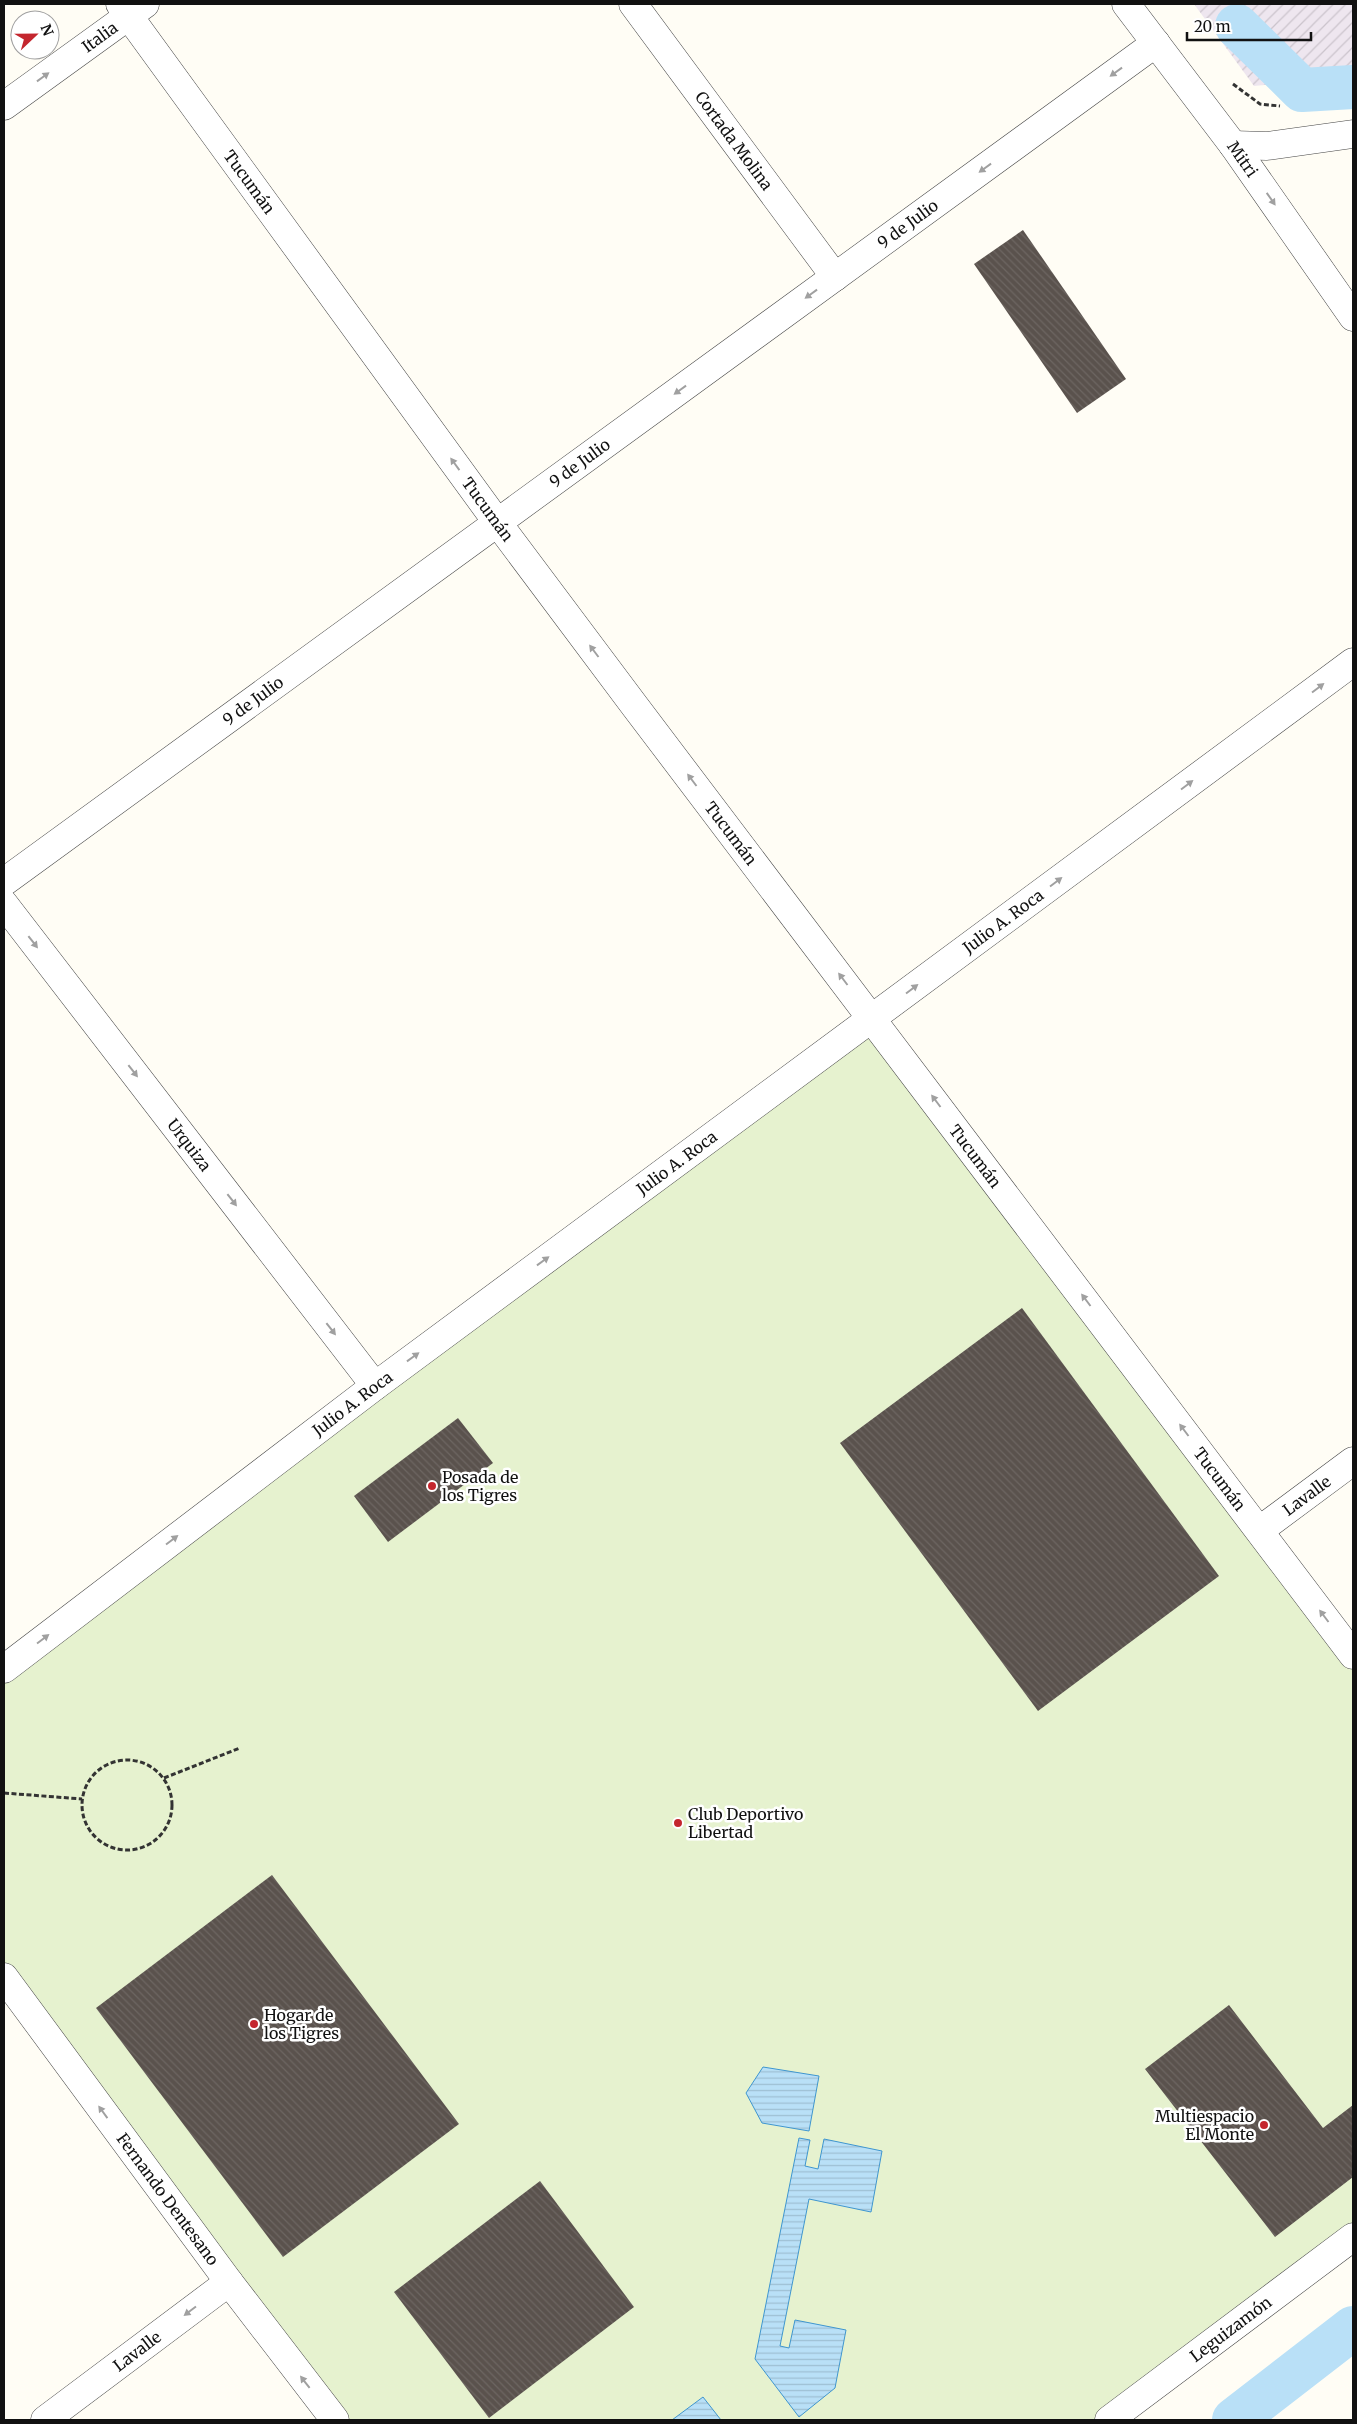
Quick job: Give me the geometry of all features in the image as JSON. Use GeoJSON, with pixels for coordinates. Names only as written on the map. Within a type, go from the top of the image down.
{"type":"FeatureCollection","features":[{"type":"Feature","properties":{"kind":"street","name":"Cortada Molina"},"geometry":{"type":"LineString","coordinates":[[633,4],[835,278]]}},
{"type":"Feature","properties":{"kind":"street","name":"Mitri"},"geometry":{"type":"LineString","coordinates":[[1126,4],[1233,145],[1353,317]]}},
{"type":"Feature","properties":{"kind":"street","name":"Italia"},"geometry":{"type":"LineString","coordinates":[[4,106],[131,8]]}},
{"type":"Feature","properties":{"kind":"street","name":"Tucumán"},"geometry":{"type":"LineString","coordinates":[[131,8],[498,522],[1353,1655]]}},
{"type":"Feature","properties":{"kind":"street","name":"9 de Julio"},"geometry":{"type":"LineString","coordinates":[[4,882],[1156,43]]}},
{"type":"Feature","properties":{"kind":"street"},"geometry":{"type":"LineString","coordinates":[[1233,145],[1267,146],[1353,134]]}},
{"type":"Feature","properties":{"kind":"street","name":"Julio A. Roca"},"geometry":{"type":"LineString","coordinates":[[4,1668],[375,1386],[1353,662]]}},
{"type":"Feature","properties":{"kind":"street","name":"Urquiza"},"geometry":{"type":"LineString","coordinates":[[4,904],[375,1386]]}},
{"type":"Feature","properties":{"kind":"street","name":"Lavalle"},"geometry":{"type":"LineString","coordinates":[[1260,1530],[1353,1461]]}},
{"type":"Feature","properties":{"kind":"street","name":"Fernando Dentesano"},"geometry":{"type":"LineString","coordinates":[[4,1978],[229,2282],[335,2420]]}},
{"type":"Feature","properties":{"kind":"street","name":"Leguizamón"},"geometry":{"type":"LineString","coordinates":[[1109,2420],[1353,2237]]}},
{"type":"Feature","properties":{"kind":"street","name":"Lavalle"},"geometry":{"type":"LineString","coordinates":[[45,2420],[229,2282]]}},
{"type":"Feature","properties":{"kind":"path"},"geometry":{"type":"LineString","coordinates":[[1194,94],[1222,75],[1260,104],[1287,107]]}},
{"type":"Feature","properties":{"kind":"path"},"geometry":{"type":"LineString","coordinates":[[164,1778],[240,1748]]}},
{"type":"Feature","properties":{"kind":"path"},"geometry":{"type":"LineString","coordinates":[[126,1759],[147,1764],[164,1778],[172,1798],[169,1821],[157,1839],[138,1850],[116,1850],[97,1839],[84,1821],[82,1799],[89,1779],[105,1765],[126,1759]]}},
{"type":"Feature","properties":{"kind":"path"},"geometry":{"type":"LineString","coordinates":[[4,1793],[82,1799]]}},
{"type":"Feature","properties":{"kind":"shaded area"},"geometry":{"type":"Polygon","coordinates":[[[1194,4],[1353,4],[1353,77],[1254,86],[1194,4]]]}},
{"type":"Feature","properties":{"kind":"green space","name":"Club Deportivo Libertad"},"geometry":{"type":"Polygon","coordinates":[[[873,1018],[1353,1655],[1353,2237],[1109,2420],[335,2420],[4,1977],[4,1669],[873,1018]]]}},
{"type":"Feature","properties":{"kind":"water"},"geometry":{"type":"Polygon","coordinates":[[[763,2067],[819,2076],[809,2131],[762,2123],[746,2093],[763,2067]]]}},
{"type":"Feature","properties":{"kind":"water"},"geometry":{"type":"Polygon","coordinates":[[[799,2138],[810,2140],[805,2166],[818,2169],[824,2139],[882,2151],[871,2212],[809,2199],[780,2346],[789,2348],[795,2320],[846,2330],[835,2388],[799,2417],[755,2359],[799,2138]]]}},
{"type":"Feature","properties":{"kind":"water"},"geometry":{"type":"Polygon","coordinates":[[[703,2397],[721,2420],[672,2420],[703,2397]]]}},
{"type":"Feature","properties":{"kind":"building"},"geometry":{"type":"Polygon","coordinates":[[[1023,230],[1126,379],[1077,413],[974,264],[1023,230]]]}},
{"type":"Feature","properties":{"kind":"building"},"geometry":{"type":"Polygon","coordinates":[[[1022,1308],[1219,1576],[1038,1711],[840,1443],[1022,1308]]]}},
{"type":"Feature","properties":{"kind":"building"},"geometry":{"type":"Polygon","coordinates":[[[458,1418],[493,1463],[388,1542],[354,1496],[458,1418]]]}},
{"type":"Feature","properties":{"kind":"building"},"geometry":{"type":"Polygon","coordinates":[[[272,1875],[459,2124],[283,2257],[96,2008],[272,1875]]]}},
{"type":"Feature","properties":{"kind":"building"},"geometry":{"type":"Polygon","coordinates":[[[1229,2005],[1323,2128],[1353,2105],[1353,2177],[1275,2237],[1145,2069],[1229,2005]]]}},
{"type":"Feature","properties":{"kind":"building"},"geometry":{"type":"Polygon","coordinates":[[[540,2181],[634,2307],[489,2418],[394,2292],[540,2181]]]}},
{"type":"Feature","properties":{"kind":"waterway"},"geometry":{"type":"LineString","coordinates":[[1237,26],[1302,90],[1353,87]]}},
{"type":"Feature","properties":{"kind":"waterway"},"geometry":{"type":"LineString","coordinates":[[1234,2420],[1353,2328]]}},
{"type":"Feature","properties":{"kind":"place","name":"Posada de los Tigres"},"geometry":{"type":"Point","coordinates":[432,1486]}},
{"type":"Feature","properties":{"kind":"place","name":"Club Deportivo Libertad"},"geometry":{"type":"Point","coordinates":[678,1823]}},
{"type":"Feature","properties":{"kind":"place","name":"Hogar de los Tigres"},"geometry":{"type":"Point","coordinates":[254,2024]}},
{"type":"Feature","properties":{"kind":"place","name":"Multiespacio El Monte"},"geometry":{"type":"Point","coordinates":[1264,2125]}}]}
